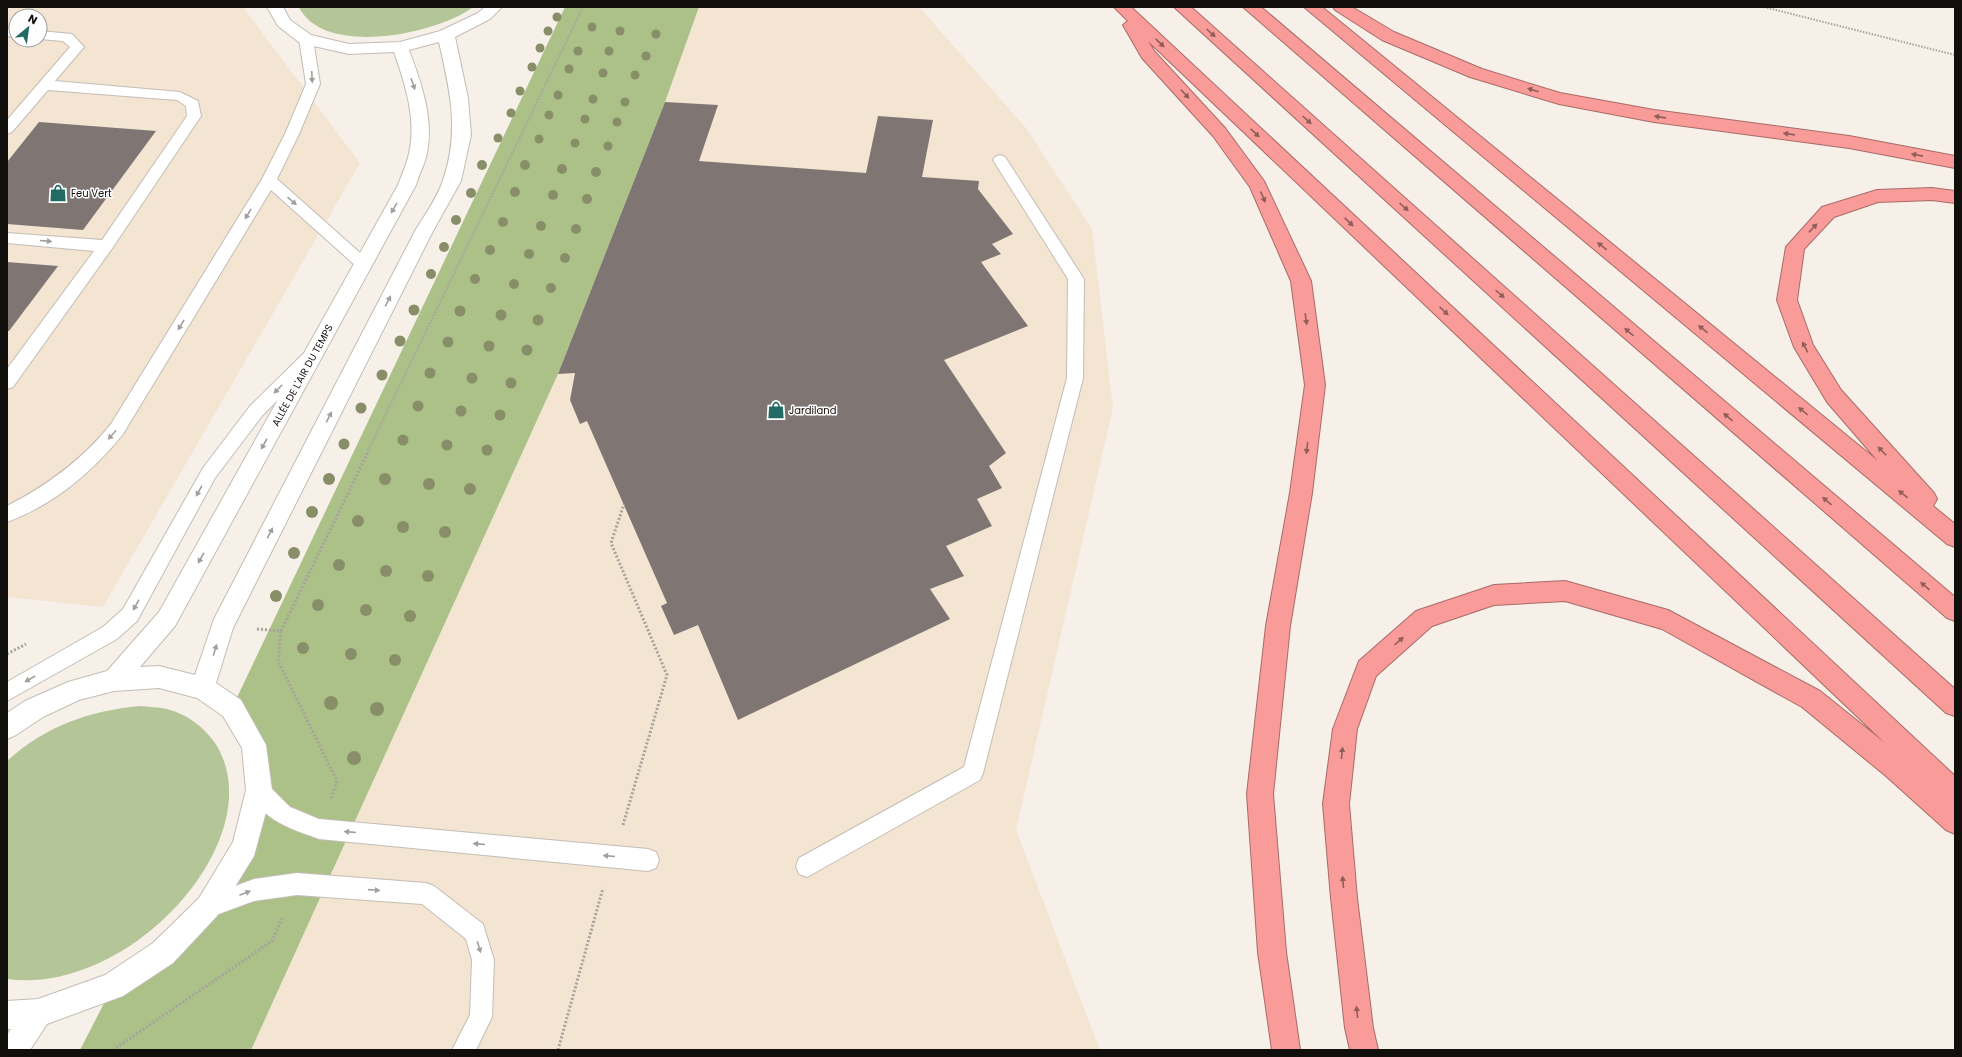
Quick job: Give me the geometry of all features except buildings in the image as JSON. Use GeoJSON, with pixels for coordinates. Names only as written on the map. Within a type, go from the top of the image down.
{"type":"FeatureCollection","features":[{"type":"Feature","properties":{"kind":"highway"},"geometry":{"type":"LineString","coordinates":[[1121,7],[1955,793]]}},
{"type":"Feature","properties":{"kind":"highway"},"geometry":{"type":"LineString","coordinates":[[1121,7],[1148,54],[1219,132],[1258,185],[1301,280],[1315,385],[1301,493],[1278,626],[1260,794],[1272,952],[1286,1050]]}},
{"type":"Feature","properties":{"kind":"highway"},"geometry":{"type":"LineString","coordinates":[[1182,7],[1955,704]]}},
{"type":"Feature","properties":{"kind":"highway"},"geometry":{"type":"LineString","coordinates":[[1251,7],[1955,611]]}},
{"type":"Feature","properties":{"kind":"highway"},"geometry":{"type":"LineString","coordinates":[[1312,7],[1955,537]]}},
{"type":"Feature","properties":{"kind":"highway"},"geometry":{"type":"LineString","coordinates":[[1341,7],[1388,36],[1476,73],[1559,98],[1654,116],[1849,142],[1955,162]]}},
{"type":"Feature","properties":{"kind":"highway"},"geometry":{"type":"LineString","coordinates":[[1955,197],[1932,194],[1878,196],[1828,212],[1795,247],[1787,300],[1804,347],[1834,396],[1869,437],[1955,531]]}},
{"type":"Feature","properties":{"kind":"highway"},"geometry":{"type":"LineString","coordinates":[[1364,1050],[1357,1013],[1344,898],[1336,804],[1345,729],[1368,669],[1424,618],[1494,594],[1565,591],[1668,620],[1811,699],[1895,767],[1955,821]]}},
{"type":"Feature","properties":{"kind":"street"},"geometry":{"type":"LineString","coordinates":[[275,7],[284,23],[306,39],[349,49],[400,47],[446,35],[484,16],[494,7]]}},
{"type":"Feature","properties":{"kind":"street"},"geometry":{"type":"LineString","coordinates":[[203,688],[222,626],[424,231],[452,181],[462,135],[460,98],[446,35]]}},
{"type":"Feature","properties":{"kind":"street","name":"ALLÉE DE L'AIR DU TEMPS"},"geometry":{"type":"LineString","coordinates":[[114,680],[167,619],[406,185],[418,154],[420,130],[416,95],[400,47]]}},
{"type":"Feature","properties":{"kind":"street"},"geometry":{"type":"LineString","coordinates":[[7,727],[34,709],[76,690],[114,680],[159,677],[203,688],[232,708],[254,745],[259,790],[245,847],[208,907],[163,953],[113,986],[38,1013],[7,1015]]}},
{"type":"Feature","properties":{"kind":"street"},"geometry":{"type":"LineString","coordinates":[[14,1050],[38,1013]]}},
{"type":"Feature","properties":{"kind":"lane"},"geometry":{"type":"LineString","coordinates":[[7,129],[76,48],[67,38],[48,36]]}},
{"type":"Feature","properties":{"kind":"lane"},"geometry":{"type":"LineString","coordinates":[[7,514],[32,502],[65,481],[89,461],[117,429],[269,180],[292,134],[313,84],[306,39]]}},
{"type":"Feature","properties":{"kind":"lane"},"geometry":{"type":"LineString","coordinates":[[7,382],[106,246],[194,116],[193,104],[180,96],[44,85]]}},
{"type":"Feature","properties":{"kind":"lane"},"geometry":{"type":"LineString","coordinates":[[807,866],[973,774],[1075,378],[1076,279],[1000,160]]}},
{"type":"Feature","properties":{"kind":"lane"},"geometry":{"type":"LineString","coordinates":[[269,180],[362,263]]}},
{"type":"Feature","properties":{"kind":"lane"},"geometry":{"type":"LineString","coordinates":[[7,238],[106,246]]}},
{"type":"Feature","properties":{"kind":"lane"},"geometry":{"type":"LineString","coordinates":[[7,692],[110,633],[130,615],[209,473],[256,411],[315,351]]}},
{"type":"Feature","properties":{"kind":"lane"},"geometry":{"type":"LineString","coordinates":[[259,790],[283,815],[319,829],[648,860]]}},
{"type":"Feature","properties":{"kind":"lane"},"geometry":{"type":"LineString","coordinates":[[208,907],[254,890],[297,884],[426,894],[475,932],[483,960],[481,1017],[464,1050]]}},
{"type":"Feature","properties":{"kind":"path"},"geometry":{"type":"LineString","coordinates":[[319,829],[337,781],[278,661],[281,631],[583,7]]}},
{"type":"Feature","properties":{"kind":"path"},"geometry":{"type":"LineString","coordinates":[[1764,7],[1955,55]]}},
{"type":"Feature","properties":{"kind":"path"},"geometry":{"type":"LineString","coordinates":[[558,1050],[612,856],[629,806],[667,675],[612,542],[624,504]]}},
{"type":"Feature","properties":{"kind":"path"},"geometry":{"type":"LineString","coordinates":[[222,626],[281,631]]}},
{"type":"Feature","properties":{"kind":"path"},"geometry":{"type":"LineString","coordinates":[[7,654],[28,643]]}},
{"type":"Feature","properties":{"kind":"path"},"geometry":{"type":"LineString","coordinates":[[113,1050],[272,941],[297,884]]}},
{"type":"Feature","properties":{"kind":"shaded area"},"geometry":{"type":"Polygon","coordinates":[[[7,7],[243,7],[360,163],[103,607],[7,597],[7,7]]]}},
{"type":"Feature","properties":{"kind":"shaded area"},"geometry":{"type":"Polygon","coordinates":[[[699,7],[919,7],[1026,128],[1092,229],[1113,408],[1016,830],[1100,1050],[251,1050],[558,374],[665,102],[699,7]]]}},
{"type":"Feature","properties":{"kind":"green space"},"geometry":{"type":"Polygon","coordinates":[[[299,7],[473,7],[456,17],[434,26],[382,36],[355,37],[331,32],[312,23],[299,7]]]}},
{"type":"Feature","properties":{"kind":"green space"},"geometry":{"type":"Polygon","coordinates":[[[565,7],[699,7],[665,102],[558,374],[251,1050],[80,1050],[113,986],[208,907],[259,790],[232,708],[565,7]]]}},
{"type":"Feature","properties":{"kind":"green space"},"geometry":{"type":"Polygon","coordinates":[[[140,706],[167,709],[188,718],[211,737],[220,752],[227,770],[229,799],[226,819],[214,851],[196,883],[172,911],[143,936],[111,957],[77,972],[42,979],[7,979],[7,761],[37,738],[69,722],[85,716],[121,708],[140,706]]]}},
{"type":"Feature","properties":{"kind":"place","name":"Feu Vert"},"geometry":{"type":"Point","coordinates":[58,193]}},
{"type":"Feature","properties":{"kind":"place","name":"Jardiland"},"geometry":{"type":"Point","coordinates":[776,410]}}]}
